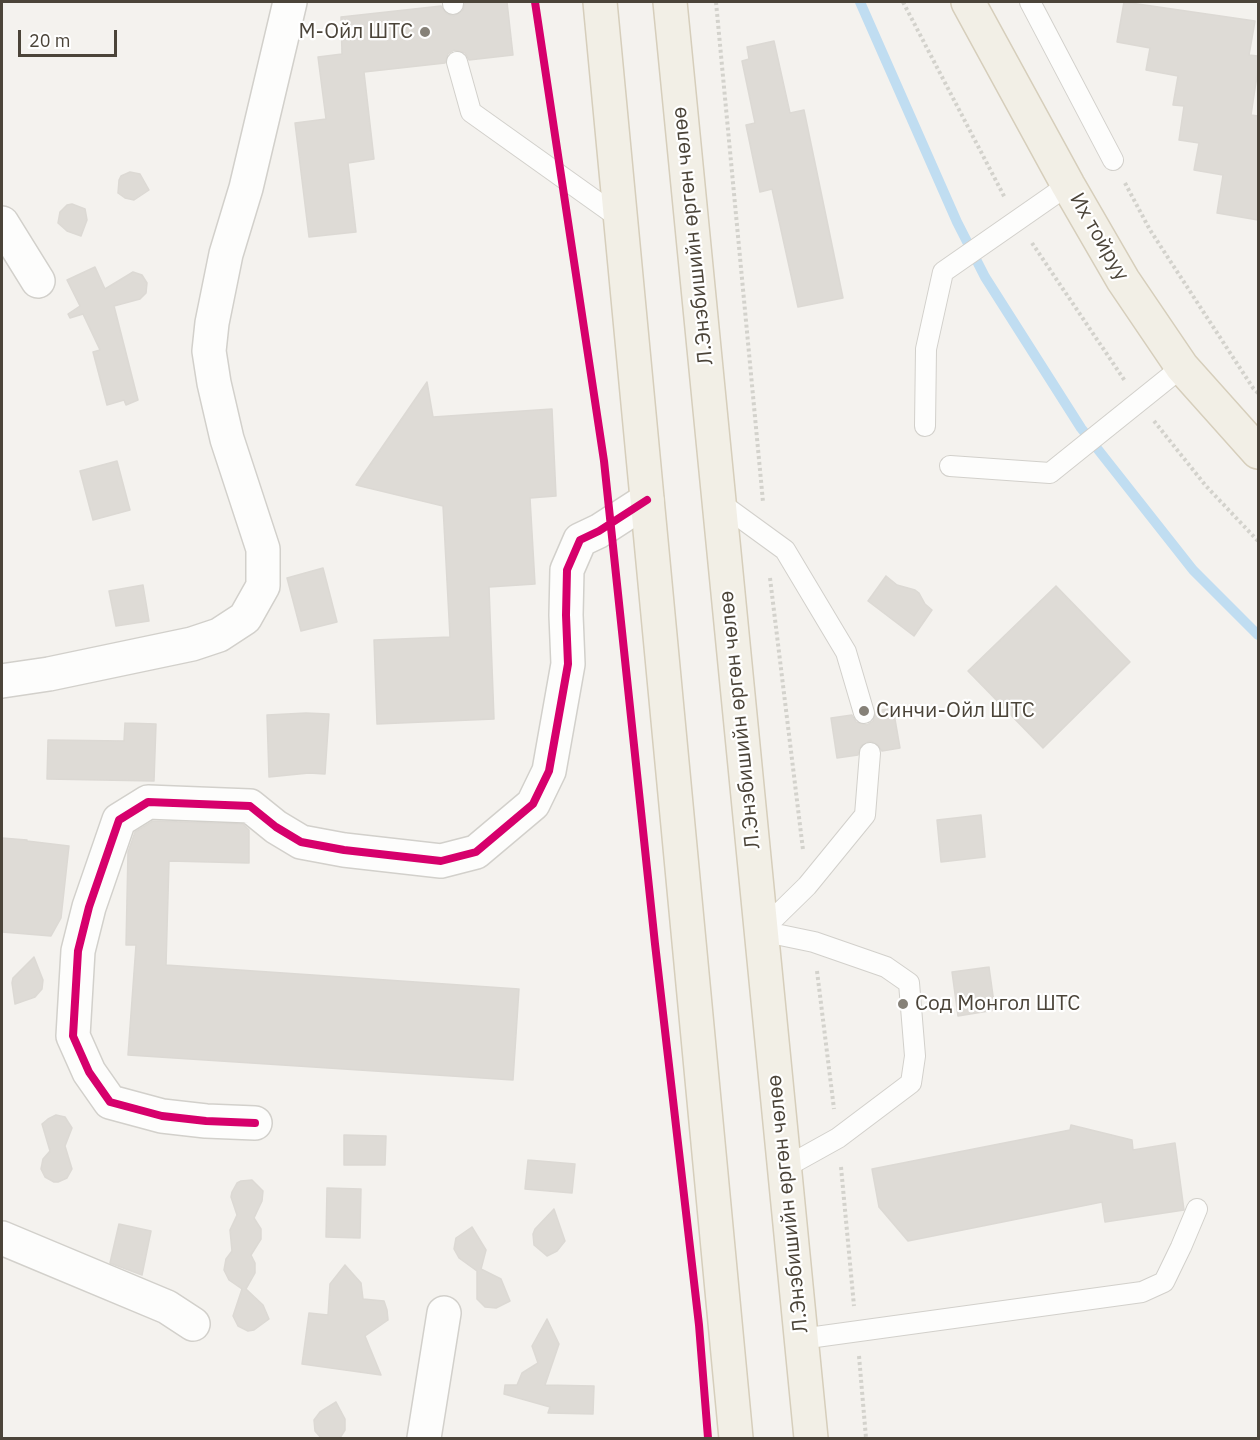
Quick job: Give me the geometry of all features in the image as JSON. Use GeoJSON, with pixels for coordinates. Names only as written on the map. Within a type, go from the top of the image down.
{"type":"FeatureCollection","features":[{"type":"Feature","properties":{"kind":"main road"},"geometry":{"type":"LineString","coordinates":[[600,2],[736,1438]]}},
{"type":"Feature","properties":{"kind":"main road","name":"Л.Энэбишийн өргөн чөлөө"},"geometry":{"type":"LineString","coordinates":[[670,2],[811,1438]]}},
{"type":"Feature","properties":{"kind":"main road","name":"Их тойруу"},"geometry":{"type":"LineString","coordinates":[[968,2],[1123,280],[1182,367],[1258,452]]}},
{"type":"Feature","properties":{"kind":"street"},"geometry":{"type":"LineString","coordinates":[[2,681],[49,674],[192,644],[219,635],[245,618],[263,586],[263,549],[227,439],[209,351],[212,323],[226,254],[246,188],[290,2]]}},
{"type":"Feature","properties":{"kind":"street"},"geometry":{"type":"LineString","coordinates":[[2,223],[39,281]]}},
{"type":"Feature","properties":{"kind":"street"},"geometry":{"type":"LineString","coordinates":[[255,1123],[162,1116],[110,1102],[89,1072],[73,1036],[78,951],[89,907],[119,820],[148,802],[250,806],[276,827],[301,842],[441,861],[476,852],[533,804],[549,771],[567,664],[567,570],[580,540],[599,531],[647,500]]}},
{"type":"Feature","properties":{"kind":"street"},"geometry":{"type":"LineString","coordinates":[[2,1238],[167,1307],[193,1324]]}},
{"type":"Feature","properties":{"kind":"street"},"geometry":{"type":"LineString","coordinates":[[424,1438],[444,1313]]}},
{"type":"Feature","properties":{"kind":"lane"},"geometry":{"type":"LineString","coordinates":[[1030,2],[1113,160]]}},
{"type":"Feature","properties":{"kind":"lane"},"geometry":{"type":"LineString","coordinates":[[457,62],[471,112],[621,219]]}},
{"type":"Feature","properties":{"kind":"lane"},"geometry":{"type":"LineString","coordinates":[[926,426],[926,349],[943,272],[1068,185]]}},
{"type":"Feature","properties":{"kind":"lane"},"geometry":{"type":"LineString","coordinates":[[950,466],[1050,473],[1182,367]]}},
{"type":"Feature","properties":{"kind":"lane"},"geometry":{"type":"LineString","coordinates":[[719,502],[785,550],[846,652],[864,713]]}},
{"type":"Feature","properties":{"kind":"lane"},"geometry":{"type":"LineString","coordinates":[[761,931],[807,886],[865,815],[870,753]]}},
{"type":"Feature","properties":{"kind":"lane"},"geometry":{"type":"LineString","coordinates":[[761,931],[814,942],[886,967],[909,983],[915,1056],[911,1083],[838,1138],[784,1168]]}},
{"type":"Feature","properties":{"kind":"lane"},"geometry":{"type":"LineString","coordinates":[[801,1339],[1142,1292],[1164,1282],[1197,1209]]}},
{"type":"Feature","properties":{"kind":"path"},"geometry":{"type":"LineString","coordinates":[[903,2],[1017,220],[1139,402],[1206,486],[1258,541]]}},
{"type":"Feature","properties":{"kind":"path"},"geometry":{"type":"LineString","coordinates":[[1113,160],[1150,230],[1258,393]]}},
{"type":"Feature","properties":{"kind":"building"},"geometry":{"type":"Polygon","coordinates":[[[507,2],[513,55],[469,60],[465,53],[454,50],[448,54],[445,63],[364,72],[374,159],[348,163],[356,232],[309,237],[295,123],[326,119],[318,57],[342,54],[341,17],[441,6],[447,14],[454,16],[463,10],[465,3],[507,2]]]}},
{"type":"Feature","properties":{"kind":"building"},"geometry":{"type":"Polygon","coordinates":[[[1124,2],[1255,21],[1249,55],[1258,56],[1251,115],[1258,116],[1258,220],[1217,213],[1223,175],[1194,170],[1199,143],[1179,140],[1184,106],[1173,105],[1178,76],[1146,70],[1150,48],[1117,42],[1124,2]]]}},
{"type":"Feature","properties":{"kind":"building"},"geometry":{"type":"Polygon","coordinates":[[[774,41],[790,113],[804,110],[843,298],[798,307],[772,189],[760,192],[746,125],[755,123],[742,61],[749,59],[747,47],[774,41]]]}},
{"type":"Feature","properties":{"kind":"building"},"geometry":{"type":"Polygon","coordinates":[[[130,172],[140,174],[149,190],[134,200],[118,193],[121,176],[130,172]]]}},
{"type":"Feature","properties":{"kind":"building"},"geometry":{"type":"Polygon","coordinates":[[[72,204],[85,209],[87,220],[81,236],[67,231],[58,223],[60,212],[67,205],[72,204]]]}},
{"type":"Feature","properties":{"kind":"building"},"geometry":{"type":"Polygon","coordinates":[[[95,267],[105,289],[133,272],[142,275],[147,283],[146,293],[140,299],[114,306],[138,400],[126,405],[124,400],[107,405],[93,352],[100,350],[83,314],[70,318],[68,314],[80,306],[67,280],[95,267]]]}},
{"type":"Feature","properties":{"kind":"building"},"geometry":{"type":"Polygon","coordinates":[[[427,382],[433,417],[552,409],[556,496],[530,498],[535,584],[489,587],[494,719],[377,724],[374,640],[450,637],[443,506],[356,485],[427,382]]]}},
{"type":"Feature","properties":{"kind":"building"},"geometry":{"type":"Polygon","coordinates":[[[117,461],[130,510],[93,520],[80,471],[117,461]]]}},
{"type":"Feature","properties":{"kind":"building"},"geometry":{"type":"Polygon","coordinates":[[[323,568],[337,622],[301,631],[287,578],[323,568]]]}},
{"type":"Feature","properties":{"kind":"building"},"geometry":{"type":"Polygon","coordinates":[[[886,576],[897,585],[915,590],[932,610],[914,636],[868,601],[886,576]]]}},
{"type":"Feature","properties":{"kind":"building"},"geometry":{"type":"Polygon","coordinates":[[[143,585],[149,621],[116,626],[109,591],[143,585]]]}},
{"type":"Feature","properties":{"kind":"building"},"geometry":{"type":"Polygon","coordinates":[[[1056,586],[1130,662],[1043,748],[968,671],[1056,586]]]}},
{"type":"Feature","properties":{"kind":"building"},"geometry":{"type":"Polygon","coordinates":[[[893,708],[900,748],[882,751],[877,744],[870,741],[861,746],[858,755],[837,758],[831,718],[852,715],[856,722],[867,725],[873,721],[876,711],[893,708]]]}},
{"type":"Feature","properties":{"kind":"building"},"geometry":{"type":"Polygon","coordinates":[[[329,714],[325,774],[309,773],[269,777],[267,715],[329,714]]]}},
{"type":"Feature","properties":{"kind":"building"},"geometry":{"type":"Polygon","coordinates":[[[125,723],[156,724],[154,781],[47,779],[48,740],[124,741],[125,723]]]}},
{"type":"Feature","properties":{"kind":"building"},"geometry":{"type":"Polygon","coordinates":[[[981,815],[985,857],[941,862],[937,820],[981,815]]]}},
{"type":"Feature","properties":{"kind":"building"},"geometry":{"type":"Polygon","coordinates":[[[153,821],[243,824],[249,830],[249,863],[169,861],[166,965],[519,989],[513,1080],[128,1055],[136,945],[126,945],[128,852],[135,832],[153,821]]]}},
{"type":"Feature","properties":{"kind":"building"},"geometry":{"type":"Polygon","coordinates":[[[2,838],[69,846],[61,918],[51,936],[2,932],[2,838]]]}},
{"type":"Feature","properties":{"kind":"building"},"geometry":{"type":"Polygon","coordinates":[[[34,957],[43,980],[42,989],[35,997],[15,1004],[13,978],[34,957]]]}},
{"type":"Feature","properties":{"kind":"building"},"geometry":{"type":"Polygon","coordinates":[[[989,967],[995,1010],[958,1016],[952,972],[989,967]]]}},
{"type":"Feature","properties":{"kind":"building"},"geometry":{"type":"Polygon","coordinates":[[[56,1115],[65,1117],[72,1128],[65,1146],[72,1169],[67,1178],[54,1182],[45,1177],[41,1169],[43,1159],[50,1151],[42,1124],[56,1115]]]}},
{"type":"Feature","properties":{"kind":"building"},"geometry":{"type":"Polygon","coordinates":[[[1071,1125],[1132,1140],[1133,1150],[1175,1143],[1184,1210],[1105,1222],[1102,1202],[908,1241],[879,1207],[872,1169],[1070,1130],[1071,1125]]]}},
{"type":"Feature","properties":{"kind":"building"},"geometry":{"type":"Polygon","coordinates":[[[344,1135],[386,1136],[385,1165],[344,1165],[344,1135]]]}},
{"type":"Feature","properties":{"kind":"building"},"geometry":{"type":"Polygon","coordinates":[[[528,1160],[575,1164],[572,1193],[525,1189],[528,1160]]]}},
{"type":"Feature","properties":{"kind":"building"},"geometry":{"type":"Polygon","coordinates":[[[252,1180],[263,1191],[262,1201],[254,1218],[261,1229],[261,1239],[251,1255],[255,1263],[255,1273],[246,1289],[263,1305],[269,1319],[254,1330],[248,1331],[238,1326],[233,1316],[242,1289],[229,1280],[224,1270],[226,1259],[232,1251],[230,1230],[237,1215],[231,1197],[232,1192],[237,1183],[252,1180]]]}},
{"type":"Feature","properties":{"kind":"building"},"geometry":{"type":"Polygon","coordinates":[[[327,1188],[361,1189],[360,1238],[326,1237],[327,1188]]]}},
{"type":"Feature","properties":{"kind":"building"},"geometry":{"type":"Polygon","coordinates":[[[554,1209],[565,1241],[557,1251],[547,1256],[534,1245],[533,1234],[554,1209]]]}},
{"type":"Feature","properties":{"kind":"building"},"geometry":{"type":"Polygon","coordinates":[[[119,1224],[151,1231],[142,1275],[110,1263],[119,1224]]]}},
{"type":"Feature","properties":{"kind":"building"},"geometry":{"type":"Polygon","coordinates":[[[472,1227],[486,1250],[481,1269],[501,1279],[510,1301],[496,1308],[485,1307],[477,1299],[477,1271],[459,1258],[454,1249],[456,1238],[472,1227]]]}},
{"type":"Feature","properties":{"kind":"building"},"geometry":{"type":"Polygon","coordinates":[[[345,1265],[361,1283],[363,1299],[384,1301],[387,1310],[388,1320],[365,1336],[381,1375],[302,1364],[309,1313],[328,1315],[330,1284],[345,1265]]]}},
{"type":"Feature","properties":{"kind":"building"},"geometry":{"type":"Polygon","coordinates":[[[547,1319],[559,1344],[545,1385],[594,1386],[593,1414],[548,1413],[550,1407],[504,1394],[505,1385],[517,1385],[522,1373],[538,1363],[532,1346],[547,1319]]]}},
{"type":"Feature","properties":{"kind":"building"},"geometry":{"type":"Polygon","coordinates":[[[336,1402],[345,1419],[345,1430],[340,1438],[321,1438],[315,1431],[314,1420],[320,1412],[336,1402]]]}},
{"type":"Feature","properties":{"kind":"waterway"},"geometry":{"type":"LineString","coordinates":[[860,2],[957,222],[985,277],[1081,428],[1193,570],[1258,635]]}},
{"type":"Feature","properties":{"kind":"cycle path"},"geometry":{"type":"LineString","coordinates":[[535,2],[604,461],[655,944],[699,1325],[708,1438]]}},
{"type":"Feature","properties":{"kind":"cycle path"},"geometry":{"type":"LineString","coordinates":[[255,1123],[162,1116],[110,1102],[89,1072],[73,1036],[78,951],[89,907],[119,820],[148,802],[250,806],[276,827],[301,842],[344,850],[441,861],[476,852],[533,804],[549,771],[568,664],[567,570],[580,540],[599,531],[647,500]]}},
{"type":"Feature","properties":{"kind":"place","name":"М-Ойл ШТС"},"geometry":{"type":"Point","coordinates":[425,32]}},
{"type":"Feature","properties":{"kind":"place","name":"Синчи-Ойл ШТС"},"geometry":{"type":"Point","coordinates":[864,711]}},
{"type":"Feature","properties":{"kind":"place","name":"Сод Монгол ШТС"},"geometry":{"type":"Point","coordinates":[903,1004]}}]}
